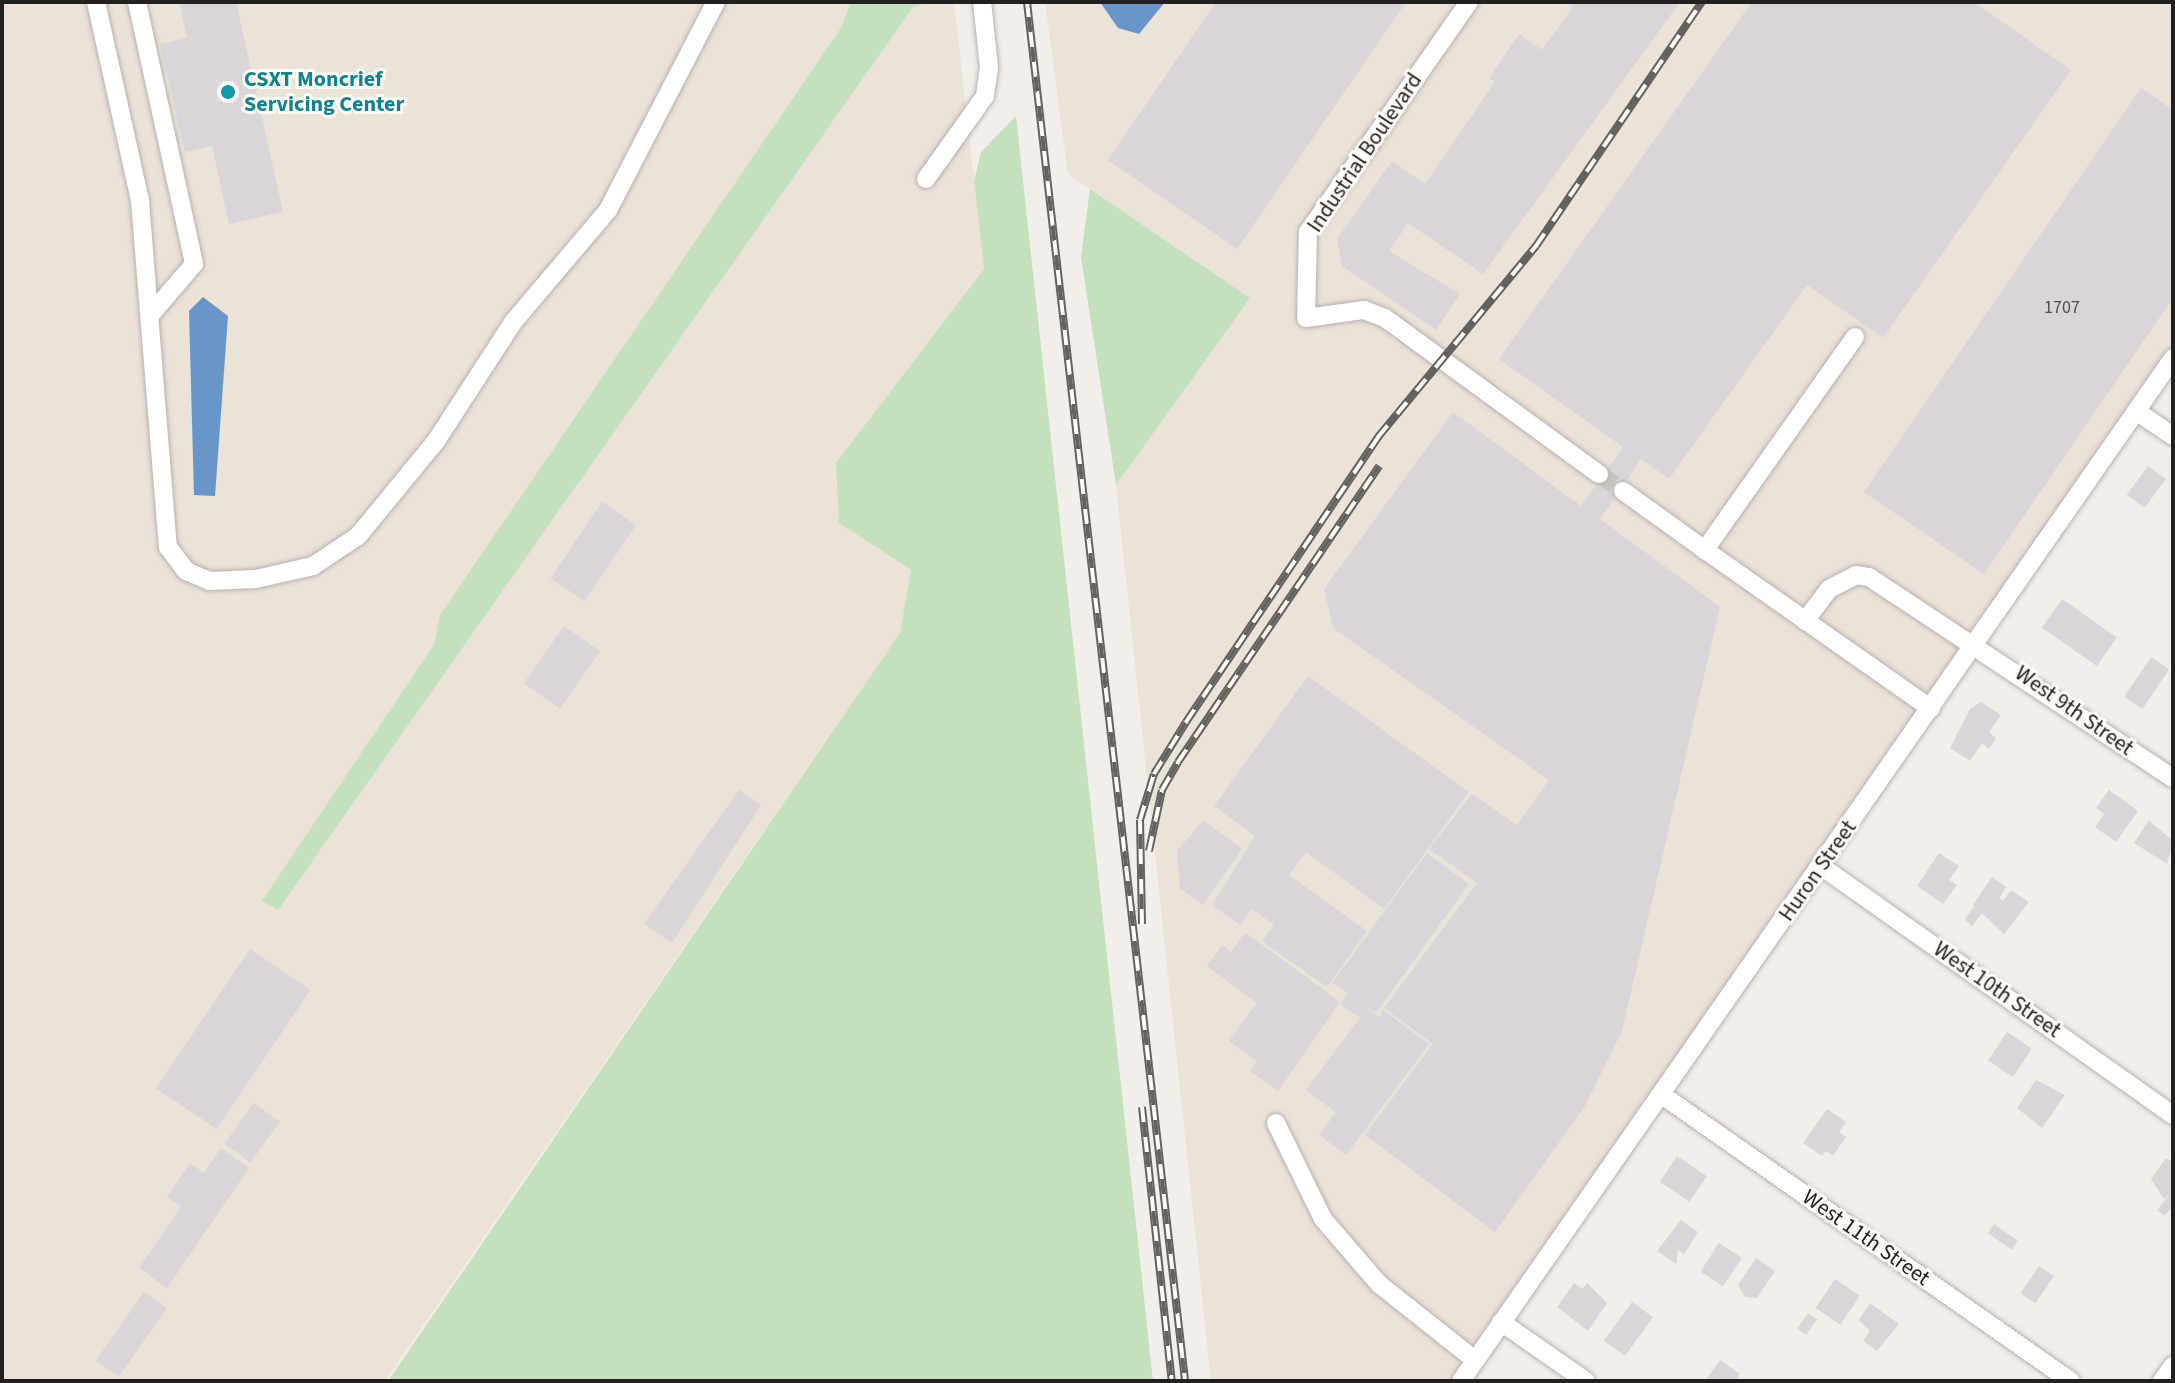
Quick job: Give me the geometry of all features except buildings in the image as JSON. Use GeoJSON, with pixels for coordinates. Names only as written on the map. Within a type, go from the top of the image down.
{"type":"FeatureCollection","features":[{"type":"Feature","properties":{"kind":"street"},"geometry":{"type":"LineString","coordinates":[[96,2],[140,201],[152,313],[168,547],[175,560],[209,581],[285,574],[336,554],[436,441],[514,321],[608,210],[716,2]]}},
{"type":"Feature","properties":{"kind":"street"},"geometry":{"type":"LineString","coordinates":[[137,2],[194,264],[152,313]]}},
{"type":"Feature","properties":{"kind":"street"},"geometry":{"type":"LineString","coordinates":[[926,179],[985,96],[989,67],[982,2]]}},
{"type":"Feature","properties":{"kind":"street","name":"Industrial Boulevard"},"geometry":{"type":"LineString","coordinates":[[1469,2],[1308,232],[1303,249],[1306,318],[1364,310],[1385,318],[1599,474]]}},
{"type":"Feature","properties":{"kind":"street"},"geometry":{"type":"LineString","coordinates":[[1705,550],[1855,337]]}},
{"type":"Feature","properties":{"kind":"street","name":"Huron Street"},"geometry":{"type":"LineString","coordinates":[[1461,1381],[2173,358]]}},
{"type":"Feature","properties":{"kind":"street"},"geometry":{"type":"LineString","coordinates":[[2136,411],[2173,436]]}},
{"type":"Feature","properties":{"kind":"street"},"geometry":{"type":"LineString","coordinates":[[1623,491],[1931,709]]}},
{"type":"Feature","properties":{"kind":"street","name":"West 9th Street"},"geometry":{"type":"LineString","coordinates":[[1805,621],[1829,589],[1856,575],[1869,577],[1976,643],[2173,778]]}},
{"type":"Feature","properties":{"kind":"street","name":"West 10th Street"},"geometry":{"type":"LineString","coordinates":[[1821,866],[2173,1115]]}},
{"type":"Feature","properties":{"kind":"street","name":"West 11th Street"},"geometry":{"type":"LineString","coordinates":[[1662,1095],[2071,1381]]}},
{"type":"Feature","properties":{"kind":"street"},"geometry":{"type":"LineString","coordinates":[[1276,1123],[1323,1219],[1379,1284],[1475,1360]]}},
{"type":"Feature","properties":{"kind":"street"},"geometry":{"type":"LineString","coordinates":[[1501,1322],[1586,1381]]}},
{"type":"Feature","properties":{"kind":"street"},"geometry":{"type":"LineString","coordinates":[[2162,1381],[2173,1366]]}},
{"type":"Feature","properties":{"kind":"shaded area"},"geometry":{"type":"Polygon","coordinates":[[[2,2],[954,2],[984,269],[836,463],[839,523],[911,570],[900,633],[385,1381],[2,1381],[2,2]]]}},
{"type":"Feature","properties":{"kind":"shaded area"},"geometry":{"type":"Polygon","coordinates":[[[1045,2],[2173,2],[2173,345],[1454,1381],[1211,1381],[1116,485],[1250,298],[1068,174],[1045,2]]]}},
{"type":"Feature","properties":{"kind":"green space"},"geometry":{"type":"Polygon","coordinates":[[[851,2],[929,2],[913,7],[278,910],[262,901],[435,643],[440,615],[841,28],[851,2]]]}},
{"type":"Feature","properties":{"kind":"green space"},"geometry":{"type":"Polygon","coordinates":[[[1016,116],[1153,1381],[388,1381],[900,633],[911,570],[839,523],[836,463],[984,269],[974,181],[981,152],[1016,116]]]}},
{"type":"Feature","properties":{"kind":"green space"},"geometry":{"type":"Polygon","coordinates":[[[1090,189],[1250,298],[1116,485],[1081,257],[1090,189]]]}},
{"type":"Feature","properties":{"kind":"water"},"geometry":{"type":"Polygon","coordinates":[[[1100,2],[1165,2],[1139,34],[1118,28],[1100,2]]]}},
{"type":"Feature","properties":{"kind":"water"},"geometry":{"type":"Polygon","coordinates":[[[203,297],[228,316],[215,496],[194,495],[189,311],[203,297]]]}},
{"type":"Feature","properties":{"kind":"tunnel"},"geometry":{"type":"LineString","coordinates":[[1599,474],[1623,491]]}},
{"type":"Feature","properties":{"kind":"railway"},"geometry":{"type":"LineString","coordinates":[[1027,2],[1185,1381]]}},
{"type":"Feature","properties":{"kind":"railway"},"geometry":{"type":"LineString","coordinates":[[1142,924],[1140,820],[1154,774],[1378,437],[1536,246],[1702,2]]}},
{"type":"Feature","properties":{"kind":"railway"},"geometry":{"type":"LineString","coordinates":[[1149,851],[1162,790],[1178,762],[1379,466]]}},
{"type":"Feature","properties":{"kind":"railway"},"geometry":{"type":"LineString","coordinates":[[1142,1107],[1172,1381]]}},
{"type":"Feature","properties":{"kind":"place","name":"CSXT Moncrief Servicing Center"},"geometry":{"type":"Point","coordinates":[228,92]}}]}
